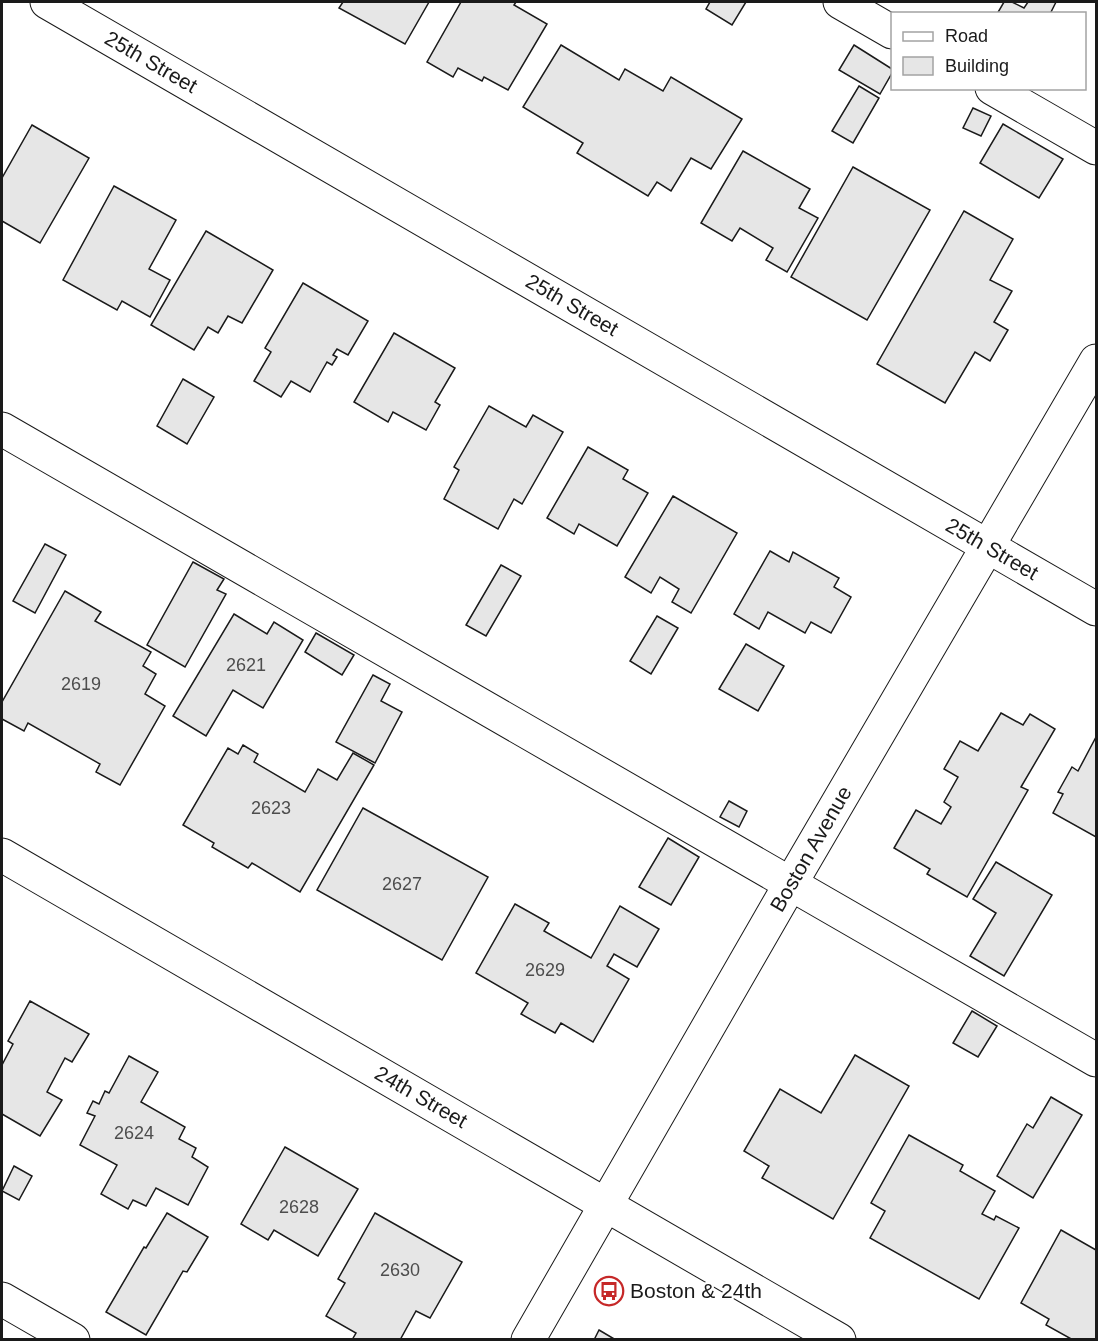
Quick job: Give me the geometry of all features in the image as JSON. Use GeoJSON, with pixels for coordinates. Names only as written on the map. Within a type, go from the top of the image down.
{"type":"FeatureCollection","features":[{"type":"Feature","properties":{"kind":"street","name":"25th Street"},"geometry":{"type":"LineString","coordinates":[[47,2],[1096,609]]}},
{"type":"Feature","properties":{"kind":"street"},"geometry":{"type":"LineString","coordinates":[[840,2],[891,31]]}},
{"type":"Feature","properties":{"kind":"street"},"geometry":{"type":"LineString","coordinates":[[995,90],[1096,148]]}},
{"type":"Feature","properties":{"kind":"street","name":"Boston Avenue"},"geometry":{"type":"LineString","coordinates":[[528,1340],[987,545],[1096,361]]}},
{"type":"Feature","properties":{"kind":"street"},"geometry":{"type":"LineString","coordinates":[[2,429],[1096,1060]]}},
{"type":"Feature","properties":{"kind":"street","name":"24th Street"},"geometry":{"type":"LineString","coordinates":[[2,855],[839,1340]]}},
{"type":"Feature","properties":{"kind":"street"},"geometry":{"type":"LineString","coordinates":[[2,1299],[73,1340]]}},
{"type":"Feature","properties":{"kind":"building"},"geometry":{"type":"Polygon","coordinates":[[[343,2],[429,2],[405,44],[339,8],[343,2]]]}},
{"type":"Feature","properties":{"kind":"building"},"geometry":{"type":"Polygon","coordinates":[[[461,2],[516,2],[514,5],[547,24],[508,90],[484,77],[482,81],[458,68],[453,77],[427,62],[461,2]]]}},
{"type":"Feature","properties":{"kind":"building"},"geometry":{"type":"Polygon","coordinates":[[[710,2],[746,2],[732,25],[706,9],[710,2]]]}},
{"type":"Feature","properties":{"kind":"building"},"geometry":{"type":"Polygon","coordinates":[[[1004,2],[1012,2],[1024,8],[1028,2],[1056,2],[1051,12],[998,12],[1004,2]]]}},
{"type":"Feature","properties":{"kind":"building"},"geometry":{"type":"Polygon","coordinates":[[[561,45],[619,80],[625,69],[663,91],[671,77],[742,119],[711,169],[691,158],[671,191],[657,182],[648,196],[577,153],[583,143],[523,107],[561,45]]]}},
{"type":"Feature","properties":{"kind":"building"},"geometry":{"type":"Polygon","coordinates":[[[854,45],[891,68],[891,75],[880,94],[839,70],[854,45]]]}},
{"type":"Feature","properties":{"kind":"building"},"geometry":{"type":"Polygon","coordinates":[[[859,86],[879,98],[853,143],[832,131],[859,86]]]}},
{"type":"Feature","properties":{"kind":"building"},"geometry":{"type":"Polygon","coordinates":[[[973,108],[991,116],[981,136],[963,128],[973,108]]]}},
{"type":"Feature","properties":{"kind":"building"},"geometry":{"type":"Polygon","coordinates":[[[1003,124],[1063,159],[1039,198],[980,163],[1003,124]]]}},
{"type":"Feature","properties":{"kind":"building"},"geometry":{"type":"Polygon","coordinates":[[[32,125],[89,158],[40,243],[2,221],[2,178],[32,125]]]}},
{"type":"Feature","properties":{"kind":"building"},"geometry":{"type":"Polygon","coordinates":[[[743,151],[810,189],[799,208],[818,218],[787,272],[766,260],[773,248],[740,228],[732,241],[701,223],[743,151]]]}},
{"type":"Feature","properties":{"kind":"building"},"geometry":{"type":"Polygon","coordinates":[[[853,167],[930,210],[867,320],[791,277],[853,167]]]}},
{"type":"Feature","properties":{"kind":"building"},"geometry":{"type":"Polygon","coordinates":[[[114,186],[176,220],[149,269],[170,280],[150,317],[122,301],[117,310],[63,280],[114,186]]]}},
{"type":"Feature","properties":{"kind":"building"},"geometry":{"type":"Polygon","coordinates":[[[964,211],[1013,239],[990,280],[1012,291],[994,322],[1008,330],[990,361],[975,352],[945,403],[877,364],[964,211]]]}},
{"type":"Feature","properties":{"kind":"building"},"geometry":{"type":"Polygon","coordinates":[[[206,231],[273,270],[242,323],[228,316],[218,333],[208,327],[194,350],[151,325],[206,231]]]}},
{"type":"Feature","properties":{"kind":"building"},"geometry":{"type":"Polygon","coordinates":[[[303,283],[368,321],[348,355],[337,349],[333,355],[337,357],[332,365],[327,362],[310,392],[291,381],[281,397],[254,381],[271,352],[265,348],[303,283]]]}},
{"type":"Feature","properties":{"kind":"building"},"geometry":{"type":"Polygon","coordinates":[[[394,333],[455,368],[435,402],[440,405],[426,430],[393,412],[388,422],[354,402],[394,333]]]}},
{"type":"Feature","properties":{"kind":"building"},"geometry":{"type":"Polygon","coordinates":[[[183,379],[214,397],[187,444],[157,426],[183,379]]]}},
{"type":"Feature","properties":{"kind":"building"},"geometry":{"type":"Polygon","coordinates":[[[489,406],[526,427],[533,415],[563,432],[522,504],[514,499],[498,529],[444,499],[459,470],[454,467],[489,406]]]}},
{"type":"Feature","properties":{"kind":"building"},"geometry":{"type":"Polygon","coordinates":[[[588,447],[628,470],[623,479],[648,493],[617,546],[579,524],[574,534],[547,518],[588,447]]]}},
{"type":"Feature","properties":{"kind":"building"},"geometry":{"type":"Polygon","coordinates":[[[673,496],[737,533],[691,613],[672,602],[679,589],[660,577],[651,593],[625,577],[673,496]]]}},
{"type":"Feature","properties":{"kind":"building"},"geometry":{"type":"Polygon","coordinates":[[[45,544],[66,555],[35,613],[13,601],[45,544]]]}},
{"type":"Feature","properties":{"kind":"building"},"geometry":{"type":"Polygon","coordinates":[[[770,551],[789,562],[793,552],[839,578],[834,587],[851,597],[831,633],[811,622],[805,633],[768,612],[759,629],[734,614],[770,551]]]}},
{"type":"Feature","properties":{"kind":"building"},"geometry":{"type":"Polygon","coordinates":[[[193,562],[224,579],[217,590],[226,594],[185,667],[147,645],[193,562]]]}},
{"type":"Feature","properties":{"kind":"building"},"geometry":{"type":"Polygon","coordinates":[[[501,565],[521,576],[486,636],[466,625],[501,565]]]}},
{"type":"Feature","properties":{"kind":"building"},"geometry":{"type":"Polygon","coordinates":[[[65,591],[101,612],[95,621],[151,652],[143,666],[156,674],[145,694],[165,706],[120,785],[96,772],[100,764],[28,723],[24,731],[2,719],[2,702],[65,591]]]}},
{"type":"Feature","properties":{"kind":"building"},"geometry":{"type":"Polygon","coordinates":[[[234,614],[267,634],[274,622],[303,640],[263,708],[233,690],[206,736],[173,716],[234,614]]]}},
{"type":"Feature","properties":{"kind":"building"},"geometry":{"type":"Polygon","coordinates":[[[657,616],[678,628],[651,674],[630,661],[657,616]]]}},
{"type":"Feature","properties":{"kind":"building"},"geometry":{"type":"Polygon","coordinates":[[[316,633],[354,655],[342,675],[305,652],[316,633]]]}},
{"type":"Feature","properties":{"kind":"building"},"geometry":{"type":"Polygon","coordinates":[[[746,644],[784,666],[758,711],[719,689],[746,644]]]}},
{"type":"Feature","properties":{"kind":"building"},"geometry":{"type":"Polygon","coordinates":[[[373,675],[390,684],[381,701],[402,712],[375,763],[336,742],[373,675]]]}},
{"type":"Feature","properties":{"kind":"building"},"geometry":{"type":"Polygon","coordinates":[[[1001,713],[1023,725],[1030,714],[1055,729],[1021,787],[1028,790],[967,897],[927,874],[930,869],[894,848],[916,810],[941,824],[951,807],[944,802],[958,777],[944,769],[960,741],[978,751],[1001,713]]]}},
{"type":"Feature","properties":{"kind":"building"},"geometry":{"type":"Polygon","coordinates":[[[1096,737],[1096,837],[1053,813],[1063,794],[1058,792],[1072,767],[1078,771],[1096,737]]]}},
{"type":"Feature","properties":{"kind":"building"},"geometry":{"type":"Polygon","coordinates":[[[243,745],[258,754],[254,762],[305,792],[318,769],[337,780],[353,753],[374,765],[300,892],[252,863],[248,868],[212,847],[214,843],[183,825],[228,748],[238,754],[243,745]]]}},
{"type":"Feature","properties":{"kind":"building"},"geometry":{"type":"Polygon","coordinates":[[[729,801],[747,811],[739,827],[720,817],[729,801]]]}},
{"type":"Feature","properties":{"kind":"building"},"geometry":{"type":"Polygon","coordinates":[[[363,808],[488,877],[442,960],[317,890],[363,808]]]}},
{"type":"Feature","properties":{"kind":"building"},"geometry":{"type":"Polygon","coordinates":[[[668,838],[699,857],[671,905],[639,887],[668,838]]]}},
{"type":"Feature","properties":{"kind":"building"},"geometry":{"type":"Polygon","coordinates":[[[996,862],[1052,895],[1004,976],[970,956],[996,913],[973,899],[996,862]]]}},
{"type":"Feature","properties":{"kind":"building"},"geometry":{"type":"Polygon","coordinates":[[[515,904],[549,923],[544,931],[591,958],[620,906],[659,929],[637,967],[614,954],[607,966],[629,979],[593,1042],[561,1023],[555,1033],[521,1014],[528,1003],[476,973],[515,904]]]}},
{"type":"Feature","properties":{"kind":"building"},"geometry":{"type":"Polygon","coordinates":[[[30,1001],[89,1034],[72,1062],[65,1058],[47,1092],[62,1100],[40,1136],[2,1114],[2,1065],[13,1044],[8,1041],[30,1001]]]}},
{"type":"Feature","properties":{"kind":"building"},"geometry":{"type":"Polygon","coordinates":[[[972,1011],[997,1026],[978,1057],[953,1043],[972,1011]]]}},
{"type":"Feature","properties":{"kind":"building"},"geometry":{"type":"Polygon","coordinates":[[[855,1055],[909,1086],[833,1219],[762,1178],[769,1166],[744,1151],[780,1089],[821,1113],[855,1055]]]}},
{"type":"Feature","properties":{"kind":"building"},"geometry":{"type":"Polygon","coordinates":[[[129,1056],[158,1072],[141,1102],[185,1127],[179,1139],[196,1148],[192,1157],[208,1167],[188,1205],[156,1188],[146,1206],[133,1200],[128,1209],[101,1194],[117,1165],[80,1145],[95,1116],[87,1113],[93,1101],[99,1104],[105,1091],[109,1093],[129,1056]]]}},
{"type":"Feature","properties":{"kind":"building"},"geometry":{"type":"Polygon","coordinates":[[[1051,1097],[1082,1115],[1033,1198],[997,1176],[1027,1124],[1033,1128],[1051,1097]]]}},
{"type":"Feature","properties":{"kind":"building"},"geometry":{"type":"Polygon","coordinates":[[[909,1135],[963,1165],[960,1171],[995,1191],[982,1214],[994,1220],[996,1216],[1019,1228],[979,1299],[870,1238],[885,1211],[871,1203],[909,1135]]]}},
{"type":"Feature","properties":{"kind":"building"},"geometry":{"type":"Polygon","coordinates":[[[285,1147],[358,1189],[318,1256],[274,1230],[268,1240],[241,1224],[285,1147]]]}},
{"type":"Feature","properties":{"kind":"building"},"geometry":{"type":"Polygon","coordinates":[[[14,1166],[32,1176],[19,1200],[2,1191],[14,1166]]]}},
{"type":"Feature","properties":{"kind":"building"},"geometry":{"type":"Polygon","coordinates":[[[167,1213],[208,1237],[187,1272],[183,1271],[146,1335],[106,1312],[167,1213]]]}},
{"type":"Feature","properties":{"kind":"building"},"geometry":{"type":"Polygon","coordinates":[[[375,1213],[462,1262],[430,1318],[416,1311],[400,1340],[352,1340],[356,1333],[326,1316],[345,1283],[338,1279],[375,1213]]]}},
{"type":"Feature","properties":{"kind":"building"},"geometry":{"type":"Polygon","coordinates":[[[1061,1230],[1096,1250],[1096,1340],[1073,1340],[1046,1325],[1049,1319],[1021,1303],[1061,1230]]]}},
{"type":"Feature","properties":{"kind":"building"},"geometry":{"type":"Polygon","coordinates":[[[599,1330],[616,1340],[594,1340],[599,1330]]]}},
{"type":"Feature","properties":{"kind":"place","name":"Boston & 24th"},"geometry":{"type":"Point","coordinates":[609,1291]}}]}
